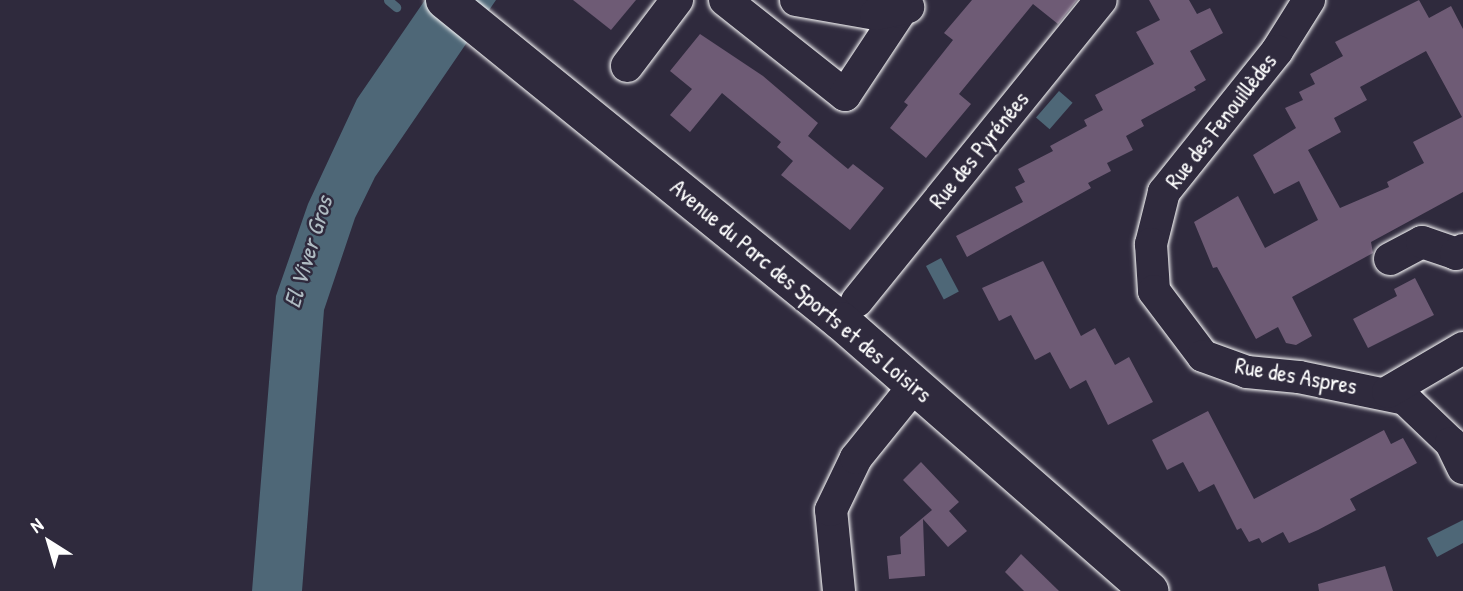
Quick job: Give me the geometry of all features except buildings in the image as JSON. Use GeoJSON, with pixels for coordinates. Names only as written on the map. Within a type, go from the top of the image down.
{"type":"FeatureCollection","features":[{"type":"Feature","properties":{"kind":"main road","name":"Avenue du Parc des Sports et des Loisirs"},"geometry":{"type":"LineString","coordinates":[[445,0],[915,385],[1149,591]]}},
{"type":"Feature","properties":{"kind":"street"},"geometry":{"type":"LineString","coordinates":[[627,65],[677,0]]}},
{"type":"Feature","properties":{"kind":"street"},"geometry":{"type":"LineString","coordinates":[[725,0],[845,95],[901,4]]}},
{"type":"Feature","properties":{"kind":"street"},"geometry":{"type":"LineString","coordinates":[[796,0],[876,14],[901,4]]}},
{"type":"Feature","properties":{"kind":"street","name":"Rue des Pyrénées"},"geometry":{"type":"LineString","coordinates":[[857,300],[1101,0]]}},
{"type":"Feature","properties":{"kind":"street","name":"Rue des Fenouillèdes"},"geometry":{"type":"LineString","coordinates":[[1154,290],[1151,244],[1164,192],[1269,61],[1308,0]]}},
{"type":"Feature","properties":{"kind":"street"},"geometry":{"type":"LineString","coordinates":[[1390,259],[1422,242],[1456,254],[1463,250]]}},
{"type":"Feature","properties":{"kind":"street","name":"Rue des Aspres"},"geometry":{"type":"LineString","coordinates":[[1154,290],[1203,356],[1247,372],[1388,392],[1405,399],[1451,443],[1463,468]]}},
{"type":"Feature","properties":{"kind":"street","name":"Rue des Aspres"},"geometry":{"type":"LineString","coordinates":[[1388,392],[1463,348]]}},
{"type":"Feature","properties":{"kind":"street"},"geometry":{"type":"LineString","coordinates":[[839,591],[831,510],[856,458],[915,385]]}},
{"type":"Feature","properties":{"kind":"water","name":"El Viver Gros"},"geometry":{"type":"Polygon","coordinates":[[[425,0],[496,0],[375,177],[355,218],[324,310],[302,591],[252,591],[276,296],[308,204],[357,99],[425,0]]]}},
{"type":"Feature","properties":{"kind":"water"},"geometry":{"type":"Polygon","coordinates":[[[1059,91],[1073,103],[1050,129],[1036,117],[1059,91]]]}},
{"type":"Feature","properties":{"kind":"water"},"geometry":{"type":"Polygon","coordinates":[[[941,258],[959,292],[944,300],[926,266],[941,258]]]}},
{"type":"Feature","properties":{"kind":"water"},"geometry":{"type":"Polygon","coordinates":[[[1463,520],[1463,543],[1437,557],[1427,538],[1463,520]]]}},
{"type":"Feature","properties":{"kind":"waterway"},"geometry":{"type":"LineString","coordinates":[[388,0],[396,7]]}}]}
